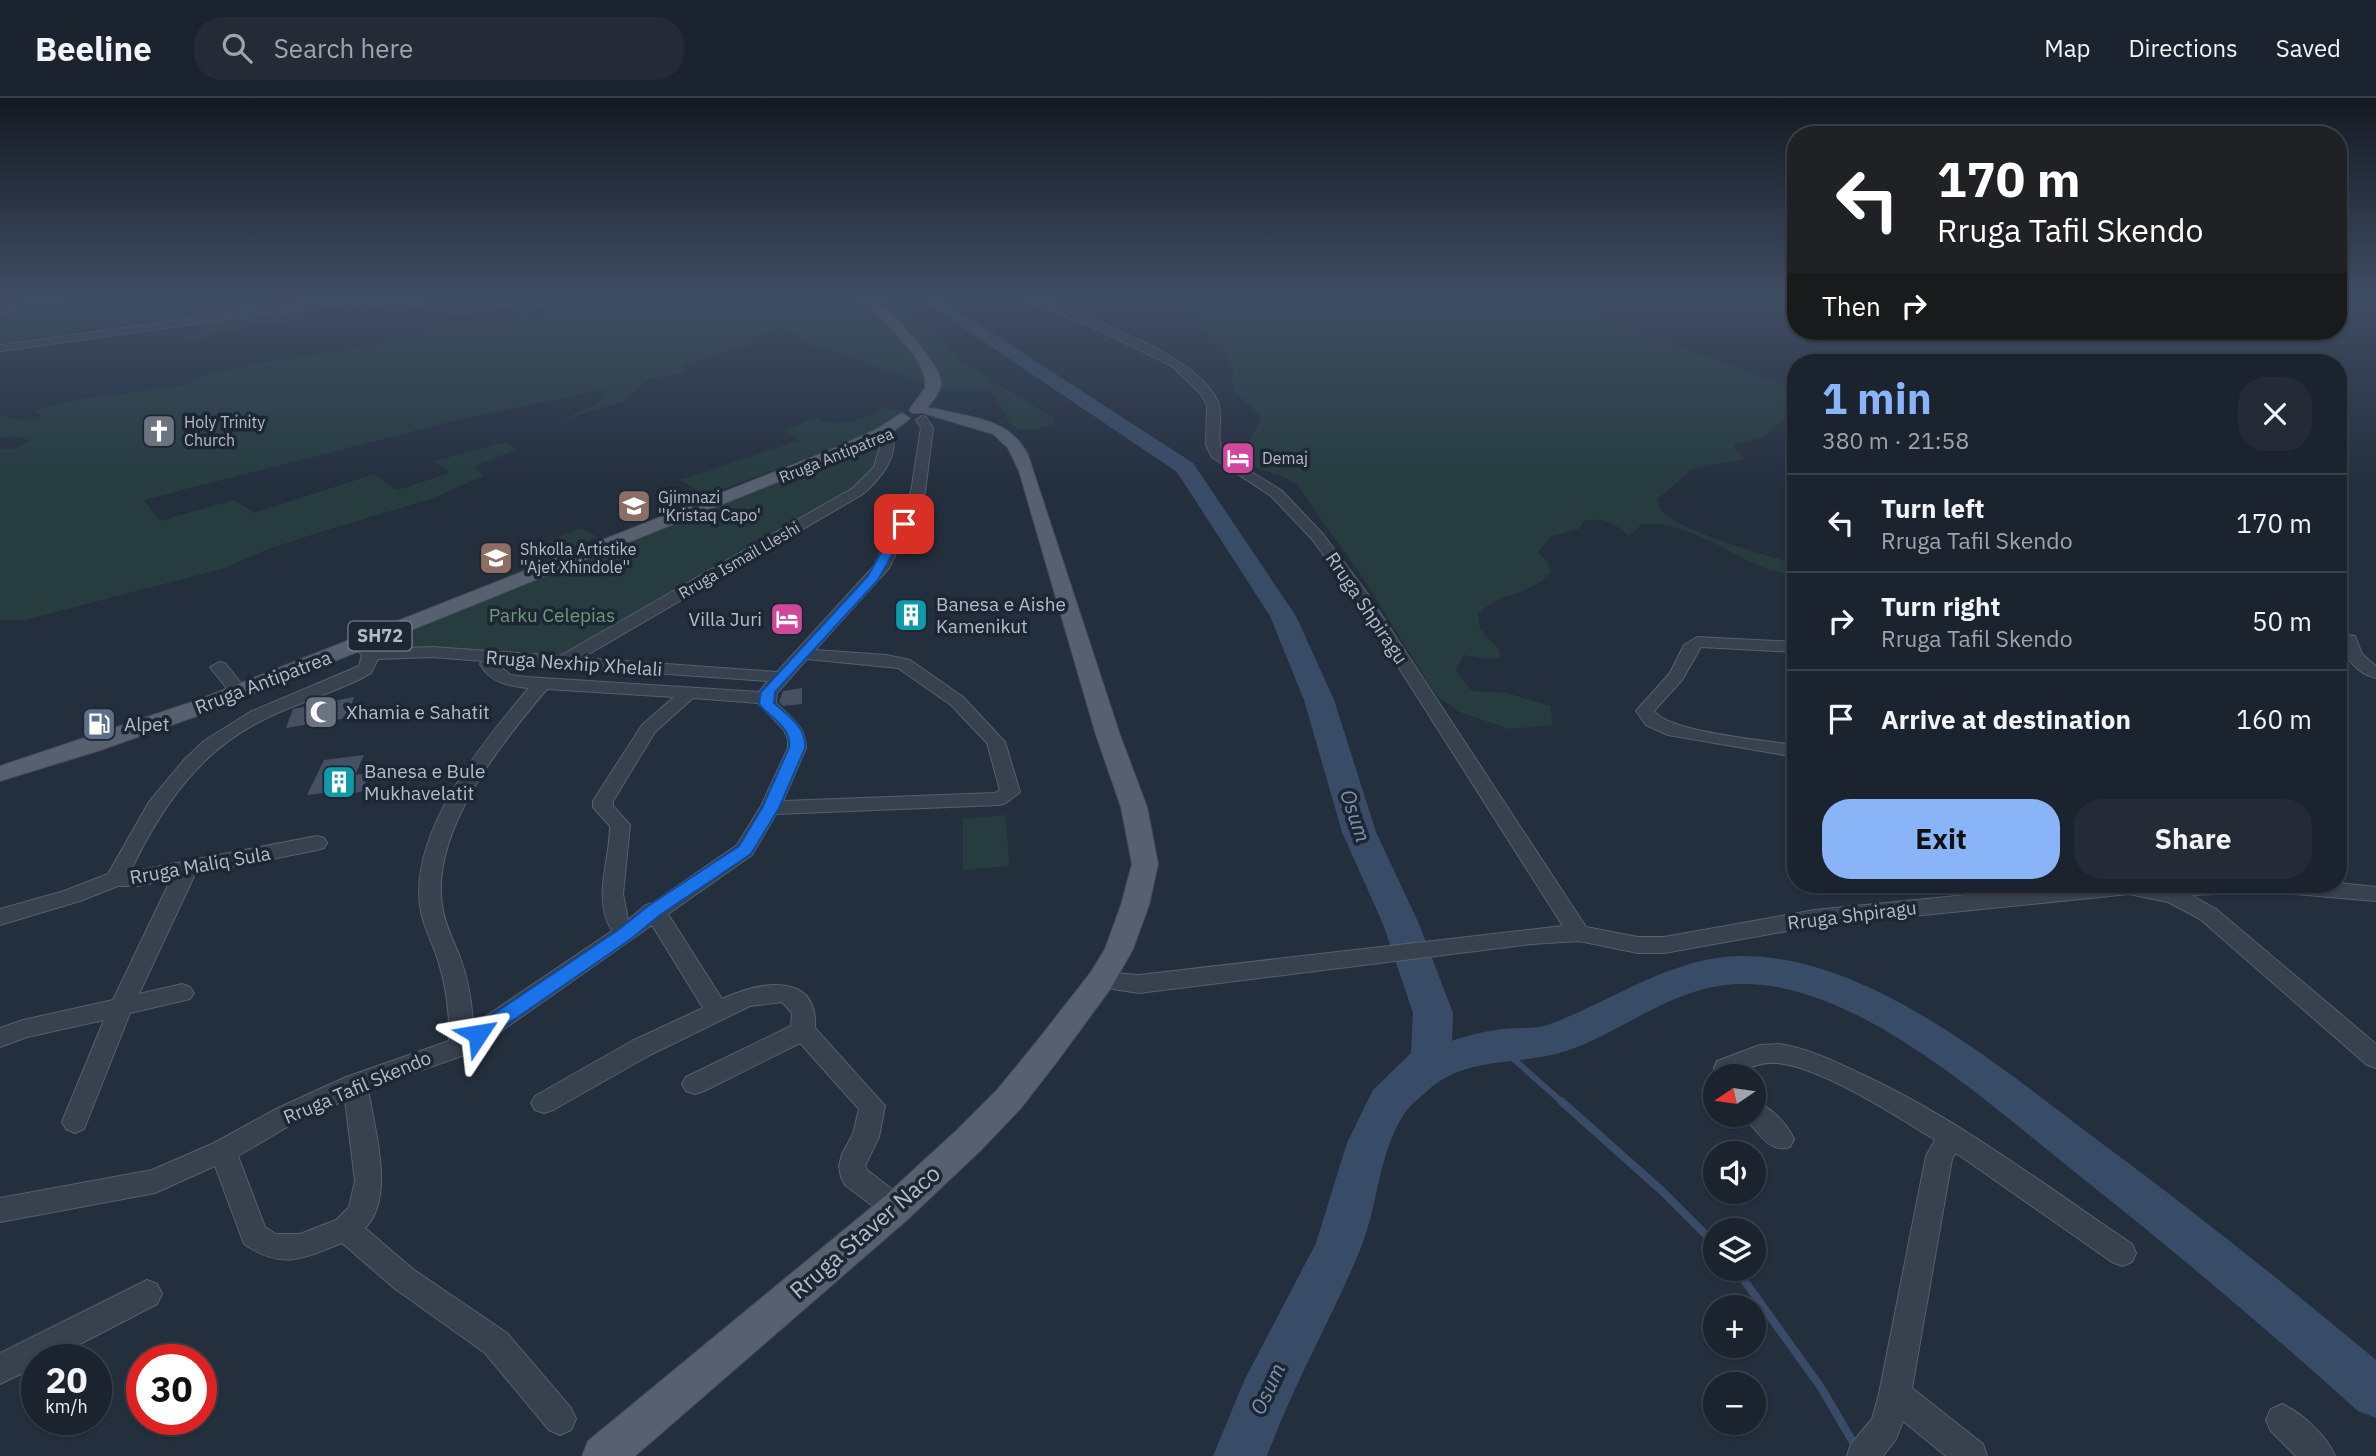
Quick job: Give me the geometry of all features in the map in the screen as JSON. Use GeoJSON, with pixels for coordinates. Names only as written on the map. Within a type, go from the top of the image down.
{"type":"FeatureCollection","features":[{"type":"Feature","properties":{"kind":"main road","name":"Rruga Antipatrea"},"geometry":{"type":"LineString","coordinates":[[755,486],[782,479],[888,436],[919,417],[935,381],[922,359]]}},
{"type":"Feature","properties":{"kind":"main road","name":"Rruga Antipatrea"},"geometry":{"type":"LineString","coordinates":[[0,774],[93,745],[365,649],[919,417]]}},
{"type":"Feature","properties":{"kind":"main road","name":"Rruga Staver Naco"},"geometry":{"type":"LineString","coordinates":[[603,1456],[896,1208],[1009,1099],[1101,980],[1119,949],[1135,905],[1145,864],[1134,807],[1108,735],[1027,471],[1014,444],[999,432],[970,421],[919,417]]}},
{"type":"Feature","properties":{"kind":"street","name":"Rruga Shpiragu"},"geometry":{"type":"LineString","coordinates":[[1165,359],[1182,368],[1211,398],[1214,411],[1212,444],[1218,457],[1259,480],[1276,494],[1317,536],[1359,593],[1579,933]]}},
{"type":"Feature","properties":{"kind":"street"},"geometry":{"type":"LineString","coordinates":[[494,657],[489,664],[499,677],[542,683],[766,698],[778,677],[881,568],[918,492],[927,428],[919,417]]}},
{"type":"Feature","properties":{"kind":"street","name":"Rruga Ismail Lleshi"},"geometry":{"type":"LineString","coordinates":[[562,662],[858,491],[877,471],[888,451],[888,436]]}},
{"type":"Feature","properties":{"kind":"street"},"geometry":{"type":"LineString","coordinates":[[2349,640],[2350,650],[2359,661],[2376,673]]}},
{"type":"Feature","properties":{"kind":"street"},"geometry":{"type":"LineString","coordinates":[[1787,647],[1697,642],[1689,647],[1676,676],[1663,687],[1645,711],[1652,721],[1674,731],[1787,750]]}},
{"type":"Feature","properties":{"kind":"street","name":"Rruga Nexhip Xhelali"},"geometry":{"type":"LineString","coordinates":[[365,649],[778,677]]}},
{"type":"Feature","properties":{"kind":"street","name":"Rruga Maliq Sula"},"geometry":{"type":"LineString","coordinates":[[116,880],[154,811],[195,756],[211,742],[256,716],[365,669],[370,661],[365,649]]}},
{"type":"Feature","properties":{"kind":"street"},"geometry":{"type":"LineString","coordinates":[[771,808],[999,799],[1010,792],[996,742],[957,701],[904,664],[886,660],[802,654]]}},
{"type":"Feature","properties":{"kind":"street"},"geometry":{"type":"LineString","coordinates":[[219,667],[239,692]]}},
{"type":"Feature","properties":{"kind":"street"},"geometry":{"type":"LineString","coordinates":[[461,1046],[462,1015],[450,960],[434,925],[430,903],[430,873],[437,843],[479,767],[502,732],[542,683]]}},
{"type":"Feature","properties":{"kind":"street"},"geometry":{"type":"LineString","coordinates":[[625,934],[614,920],[610,900],[620,825],[603,807],[603,801],[648,729],[689,693]]}},
{"type":"Feature","properties":{"kind":"street","name":"Rruga Tafil Skendo"},"geometry":{"type":"LineString","coordinates":[[0,1210],[155,1181],[223,1151],[285,1116],[355,1084],[461,1046],[625,934],[654,910],[745,850],[771,808],[797,748],[798,738],[794,730],[771,710],[766,698]]}},
{"type":"Feature","properties":{"kind":"street","name":"Rruga Maliq Sula"},"geometry":{"type":"LineString","coordinates":[[116,880],[317,843]]}},
{"type":"Feature","properties":{"kind":"street"},"geometry":{"type":"LineString","coordinates":[[75,1122],[121,1007],[187,869]]}},
{"type":"Feature","properties":{"kind":"street"},"geometry":{"type":"LineString","coordinates":[[0,917],[72,897],[116,880]]}},
{"type":"Feature","properties":{"kind":"street","name":"Rruga Shpiragu"},"geometry":{"type":"LineString","coordinates":[[2347,892],[2376,894]]}},
{"type":"Feature","properties":{"kind":"street","name":"Rruga Shpiragu"},"geometry":{"type":"LineString","coordinates":[[1101,980],[1139,984],[1531,936],[1579,933],[1638,945],[1664,945],[1781,923],[2056,893]]}},
{"type":"Feature","properties":{"kind":"street","name":"Rruga Shpiragu"},"geometry":{"type":"LineString","coordinates":[[2183,893],[2376,1058]]}},
{"type":"Feature","properties":{"kind":"street"},"geometry":{"type":"LineString","coordinates":[[654,910],[718,1012]]}},
{"type":"Feature","properties":{"kind":"street"},"geometry":{"type":"LineString","coordinates":[[0,1038],[23,1028],[182,993]]}},
{"type":"Feature","properties":{"kind":"street"},"geometry":{"type":"LineString","coordinates":[[544,1103],[640,1048],[718,1012],[758,995],[788,993],[804,1011],[803,1031],[872,1106],[866,1137],[855,1154],[852,1166],[855,1177],[896,1208]]}},
{"type":"Feature","properties":{"kind":"street"},"geometry":{"type":"LineString","coordinates":[[695,1084],[803,1031]]}},
{"type":"Feature","properties":{"kind":"street"},"geometry":{"type":"LineString","coordinates":[[1735,1064],[1759,1054],[1772,1052],[1795,1057],[1860,1083],[1951,1138],[2122,1253]]}},
{"type":"Feature","properties":{"kind":"street"},"geometry":{"type":"LineString","coordinates":[[223,1151],[254,1235],[272,1247],[300,1247],[346,1229],[362,1213],[369,1181],[355,1084]]}},
{"type":"Feature","properties":{"kind":"street"},"geometry":{"type":"LineString","coordinates":[[1766,1123],[1781,1139]]}},
{"type":"Feature","properties":{"kind":"street"},"geometry":{"type":"LineString","coordinates":[[1868,1450],[1885,1428],[1895,1394],[1939,1156],[1951,1138]]}},
{"type":"Feature","properties":{"kind":"street"},"geometry":{"type":"LineString","coordinates":[[346,1229],[404,1279],[496,1343],[560,1419]]}},
{"type":"Feature","properties":{"kind":"street"},"geometry":{"type":"LineString","coordinates":[[0,1369],[147,1294]]}},
{"type":"Feature","properties":{"kind":"street"},"geometry":{"type":"LineString","coordinates":[[1895,1394],[1971,1456]]}},
{"type":"Feature","properties":{"kind":"street"},"geometry":{"type":"LineString","coordinates":[[2282,1420],[2319,1456]]}},
{"type":"Feature","properties":{"kind":"green space"},"geometry":{"type":"Polygon","coordinates":[[[284,359],[703,359],[683,366],[681,373],[648,379],[622,402],[561,420],[597,403],[611,388],[457,420],[144,500],[160,521],[234,500],[254,513],[374,474],[397,490],[450,473],[435,461],[506,442],[517,450],[474,466],[483,476],[434,498],[268,549],[225,568],[25,620],[0,620],[0,449],[15,449],[32,439],[6,436],[0,439],[0,416],[22,421],[38,419],[41,414],[35,411],[75,400],[188,385],[197,378],[284,359]]]}},
{"type":"Feature","properties":{"kind":"green space"},"geometry":{"type":"Polygon","coordinates":[[[855,359],[958,359],[1055,419],[1052,425],[1032,430],[1017,429],[1009,422],[994,394],[987,391],[945,391],[855,359]]]}},
{"type":"Feature","properties":{"kind":"green space"},"geometry":{"type":"Polygon","coordinates":[[[1228,359],[1714,359],[1787,387],[1787,418],[1761,438],[1734,444],[1744,459],[1692,469],[1657,500],[1665,514],[1675,521],[1747,550],[1787,561],[1787,573],[1755,564],[1682,529],[1642,524],[1629,536],[1608,522],[1584,521],[1579,529],[1551,536],[1538,552],[1551,572],[1543,580],[1495,601],[1478,615],[1480,629],[1500,651],[1500,658],[1464,655],[1455,670],[1472,691],[1507,693],[1550,706],[1553,725],[1509,729],[1459,712],[1435,694],[1366,582],[1297,485],[1243,460],[1261,419],[1235,391],[1228,359]]]}},
{"type":"Feature","properties":{"kind":"green space"},"geometry":{"type":"Polygon","coordinates":[[[883,408],[906,411],[867,435],[707,495],[679,480],[800,440],[783,430],[815,418],[831,423],[849,422],[883,408]]]}},
{"type":"Feature","properties":{"kind":"green space","name":"Parku Celepias"},"geometry":{"type":"Polygon","coordinates":[[[883,441],[883,450],[875,467],[840,498],[560,659],[411,648],[379,649],[370,644],[883,441]]]}},
{"type":"Feature","properties":{"kind":"green space"},"geometry":{"type":"Polygon","coordinates":[[[581,528],[598,537],[547,557],[531,548],[581,528]]]}},
{"type":"Feature","properties":{"kind":"green space"},"geometry":{"type":"Polygon","coordinates":[[[1006,815],[1009,866],[963,870],[963,819],[1006,815]]]}},
{"type":"Feature","properties":{"kind":"building"},"geometry":{"type":"Polygon","coordinates":[[[802,688],[802,704],[783,706],[779,702],[783,691],[802,688]]]}},
{"type":"Feature","properties":{"kind":"building","name":"Xhamia e Sahatit"},"geometry":{"type":"Polygon","coordinates":[[[354,697],[347,718],[286,728],[293,709],[354,697]]]}},
{"type":"Feature","properties":{"kind":"building","name":"Banesa e Bule Mukhavelatit"},"geometry":{"type":"Polygon","coordinates":[[[364,755],[355,775],[370,773],[361,792],[345,794],[347,790],[307,795],[324,760],[364,755]]]}},
{"type":"Feature","properties":{"kind":"waterway","name":"Osum"},"geometry":{"type":"LineString","coordinates":[[1020,359],[1185,468],[1283,616],[1319,700],[1359,832],[1401,924],[1433,1013],[1431,1054],[1422,1070]]}},
{"type":"Feature","properties":{"kind":"waterway"},"geometry":{"type":"LineString","coordinates":[[1422,1070],[1472,1050],[1558,1038],[1656,990],[1708,974],[1762,970],[1803,978],[1888,1015],[1971,1068],[2194,1240],[2376,1393]]}},
{"type":"Feature","properties":{"kind":"waterway"},"geometry":{"type":"LineString","coordinates":[[1498,1045],[1563,1103]]}},
{"type":"Feature","properties":{"kind":"waterway","name":"Osum"},"geometry":{"type":"LineString","coordinates":[[1240,1456],[1262,1399],[1338,1247],[1369,1143],[1388,1102],[1422,1070]]}},
{"type":"Feature","properties":{"kind":"waterway"},"geometry":{"type":"LineString","coordinates":[[1561,1101],[1662,1191],[1703,1232]]}},
{"type":"Feature","properties":{"kind":"waterway"},"geometry":{"type":"LineString","coordinates":[[1745,1281],[1822,1389],[1861,1456]]}},
{"type":"Feature","properties":{"kind":"place","name":"Holy Trinity Church"},"geometry":{"type":"Point","coordinates":[159,431]}},
{"type":"Feature","properties":{"kind":"place","name":"Demaj"},"geometry":{"type":"Point","coordinates":[1238,458]}},
{"type":"Feature","properties":{"kind":"place","name":"Gjimnazi ''Kristaq Capo'"},"geometry":{"type":"Point","coordinates":[634,506]}},
{"type":"Feature","properties":{"kind":"place","name":"Shkolla Artistike ''Ajet Xhindole''"},"geometry":{"type":"Point","coordinates":[496,558]}},
{"type":"Feature","properties":{"kind":"place","name":"Banesa e Aishe Kamenikut"},"geometry":{"type":"Point","coordinates":[911,615]}},
{"type":"Feature","properties":{"kind":"place","name":"Villa Juri"},"geometry":{"type":"Point","coordinates":[787,619]}},
{"type":"Feature","properties":{"kind":"place","name":"Xhamia e Sahatit"},"geometry":{"type":"Point","coordinates":[321,712]}},
{"type":"Feature","properties":{"kind":"place","name":"Alpet"},"geometry":{"type":"Point","coordinates":[99,724]}},
{"type":"Feature","properties":{"kind":"place","name":"Banesa e Bule Mukhavelatit"},"geometry":{"type":"Point","coordinates":[339,782]}},
{"type":"Feature","properties":{"kind":"route"},"geometry":{"type":"LineString","coordinates":[[478,1034],[625,934],[654,910],[745,850],[771,808],[797,748],[798,738],[794,730],[767,704],[768,692],[778,677],[874,578],[904,524]]}}]}
